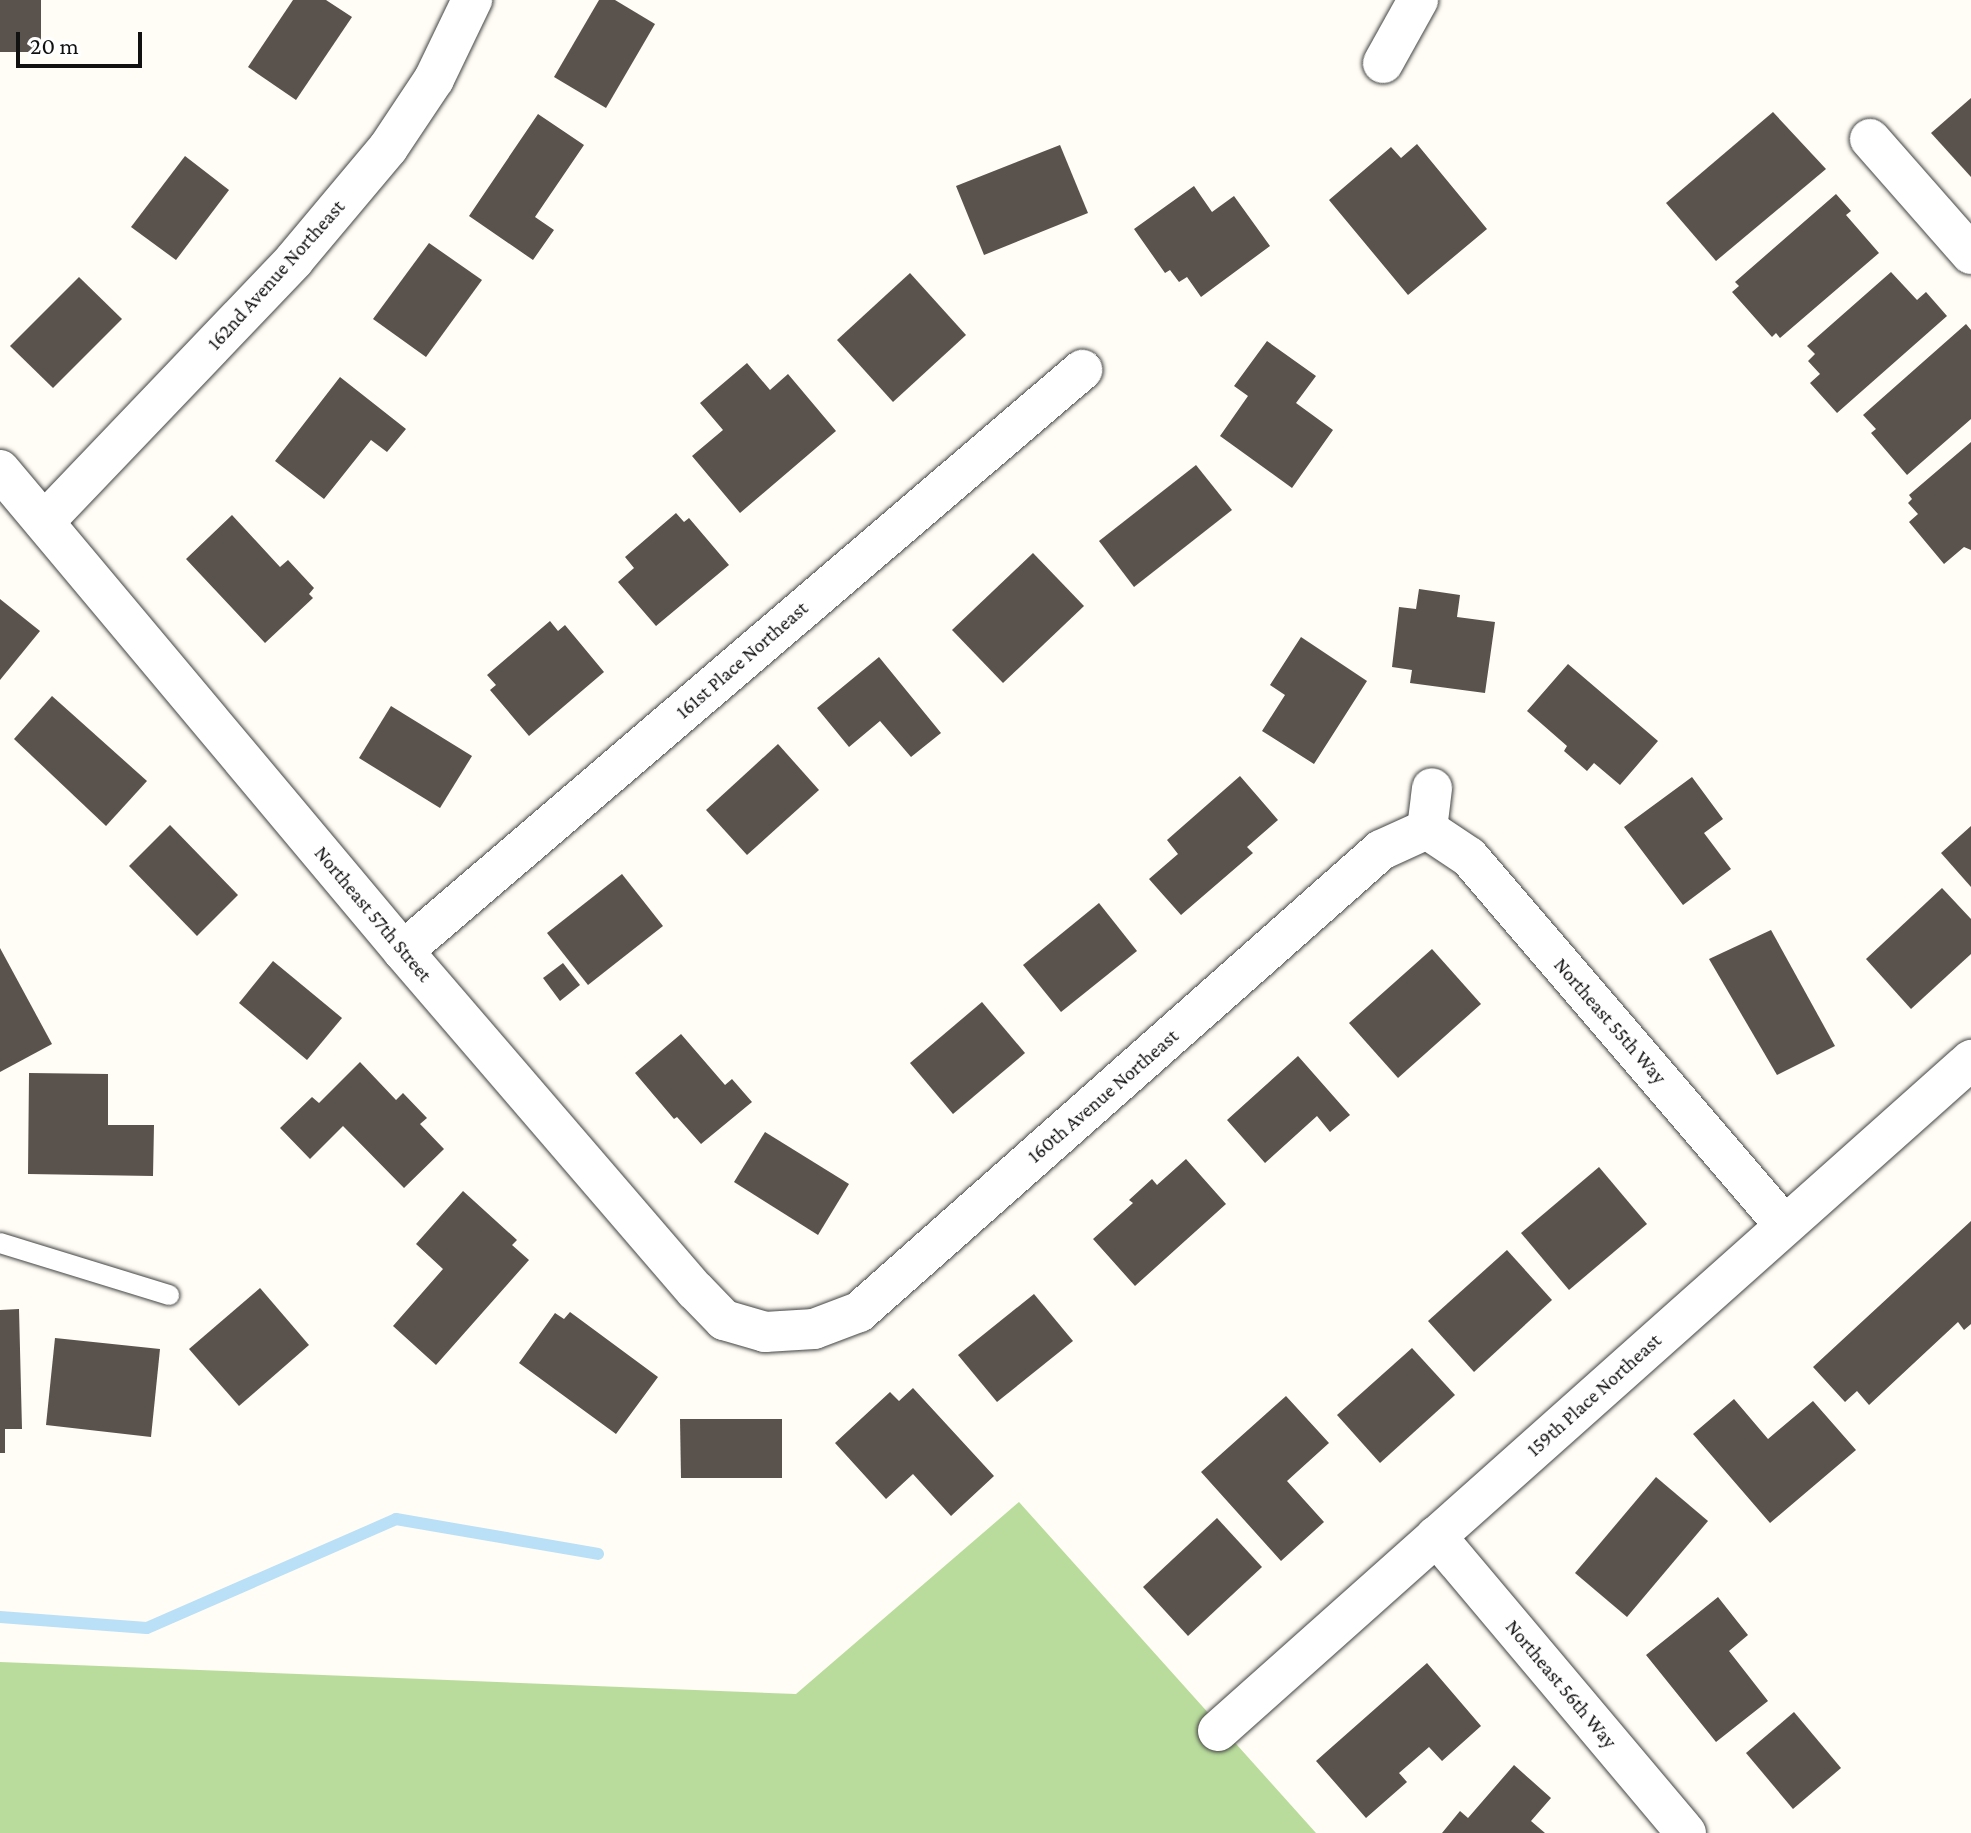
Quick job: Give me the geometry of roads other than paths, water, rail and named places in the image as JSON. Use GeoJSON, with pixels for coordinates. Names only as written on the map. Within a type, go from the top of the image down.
{"type":"FeatureCollection","features":[{"type":"Feature","properties":{"kind":"street","name":"162nd Avenue Northeast"},"geometry":{"type":"LineString","coordinates":[[44,522],[294,260],[388,148],[434,79],[472,0]]}},
{"type":"Feature","properties":{"kind":"street"},"geometry":{"type":"LineString","coordinates":[[1383,63],[1418,0]]}},
{"type":"Feature","properties":{"kind":"street"},"geometry":{"type":"LineString","coordinates":[[1870,139],[1971,254]]}},
{"type":"Feature","properties":{"kind":"street","name":"161st Place Northeast"},"geometry":{"type":"LineString","coordinates":[[403,951],[1082,370]]}},
{"type":"Feature","properties":{"kind":"street","name":"Northeast 57th Street"},"geometry":{"type":"LineString","coordinates":[[0,470],[403,951],[695,1290],[724,1320],[765,1332]]}},
{"type":"Feature","properties":{"kind":"street"},"geometry":{"type":"LineString","coordinates":[[1427,829],[1432,788]]}},
{"type":"Feature","properties":{"kind":"street","name":"Northeast 55th Way"},"geometry":{"type":"LineString","coordinates":[[1427,829],[1469,857],[1784,1225]]}},
{"type":"Feature","properties":{"kind":"street","name":"160th Avenue Northeast"},"geometry":{"type":"LineString","coordinates":[[765,1332],[814,1329],[859,1312],[1381,850],[1427,829]]}},
{"type":"Feature","properties":{"kind":"street","name":"159th Place Northeast"},"geometry":{"type":"LineString","coordinates":[[1218,1731],[1971,1060]]}},
{"type":"Feature","properties":{"kind":"street","name":"Northeast 56th Way"},"geometry":{"type":"LineString","coordinates":[[1436,1536],[1686,1833]]}},
{"type":"Feature","properties":{"kind":"lane"},"geometry":{"type":"LineString","coordinates":[[0,1243],[169,1295]]}},
{"type":"Feature","properties":{"kind":"waterway"},"geometry":{"type":"LineString","coordinates":[[0,1617],[147,1628],[396,1519],[598,1554]]}}]}
